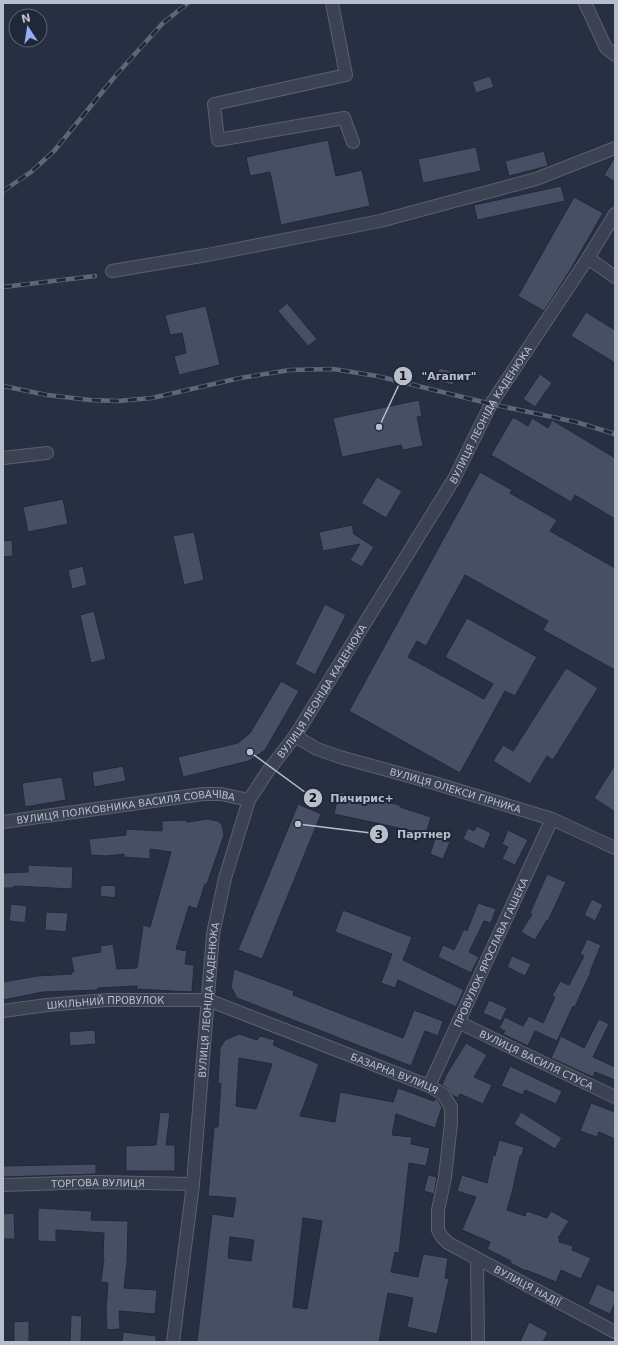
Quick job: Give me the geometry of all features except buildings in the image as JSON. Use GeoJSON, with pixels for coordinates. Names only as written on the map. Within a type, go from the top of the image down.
{"type":"FeatureCollection","features":[{"type":"Feature","properties":{"kind":"street"},"geometry":{"type":"LineString","coordinates":[[332,3],[346,75],[214,104],[218,140],[344,118],[353,142]]}},
{"type":"Feature","properties":{"kind":"street"},"geometry":{"type":"LineString","coordinates":[[585,3],[606,48],[615,55]]}},
{"type":"Feature","properties":{"kind":"street"},"geometry":{"type":"LineString","coordinates":[[112,271],[207,255],[380,221],[536,180],[615,148]]}},
{"type":"Feature","properties":{"kind":"street","name":"ВУЛИЦЯ ЛЕОНІДА КАДЕНЮКА"},"geometry":{"type":"LineString","coordinates":[[173,1342],[193,1184],[213,934],[224,878],[249,800],[268,770],[295,736],[454,479],[491,404],[588,258],[615,214]]}},
{"type":"Feature","properties":{"kind":"street"},"geometry":{"type":"LineString","coordinates":[[588,258],[615,277]]}},
{"type":"Feature","properties":{"kind":"street"},"geometry":{"type":"LineString","coordinates":[[3,458],[47,453]]}},
{"type":"Feature","properties":{"kind":"street","name":"ВУЛИЦЯ ОЛЕКСИ ГІРНИКА"},"geometry":{"type":"LineString","coordinates":[[295,736],[317,749],[340,757],[434,783],[552,819],[615,848]]}},
{"type":"Feature","properties":{"kind":"street","name":"ВУЛИЦЯ ПОЛКОВНИКА ВАСИЛЯ СОВАЧІВА"},"geometry":{"type":"LineString","coordinates":[[3,822],[203,794],[221,794],[249,800]]}},
{"type":"Feature","properties":{"kind":"street","name":"ПРОВУЛОК ЯРОСЛАВА ГАШЕКА"},"geometry":{"type":"LineString","coordinates":[[429,1086],[552,819]]}},
{"type":"Feature","properties":{"kind":"street","name":"ШКІЛЬНИЙ ПРОВУЛОК"},"geometry":{"type":"LineString","coordinates":[[3,1011],[47,1005],[106,1000],[208,1000]]}},
{"type":"Feature","properties":{"kind":"street","name":"БАЗАРНА ВУЛИЦЯ"},"geometry":{"type":"LineString","coordinates":[[208,1000],[429,1086],[443,1094],[451,1107],[451,1123],[445,1178],[438,1210],[438,1230],[442,1238]]}},
{"type":"Feature","properties":{"kind":"street","name":"ВУЛИЦЯ ВАСИЛЯ СТУСА"},"geometry":{"type":"LineString","coordinates":[[458,1022],[615,1097]]}},
{"type":"Feature","properties":{"kind":"street","name":"ТОРГОВА ВУЛИЦЯ"},"geometry":{"type":"LineString","coordinates":[[3,1185],[95,1182],[193,1184]]}},
{"type":"Feature","properties":{"kind":"street","name":"ВУЛИЦЯ НАДІЇ"},"geometry":{"type":"LineString","coordinates":[[442,1238],[448,1243],[477,1259],[615,1332]]}},
{"type":"Feature","properties":{"kind":"street"},"geometry":{"type":"LineString","coordinates":[[477,1259],[478,1342]]}},
{"type":"Feature","properties":{"kind":"railway"},"geometry":{"type":"LineString","coordinates":[[3,191],[31,172],[54,151],[117,74],[162,24],[188,3]]}},
{"type":"Feature","properties":{"kind":"railway"},"geometry":{"type":"LineString","coordinates":[[3,287],[95,276]]}},
{"type":"Feature","properties":{"kind":"railway"},"geometry":{"type":"LineString","coordinates":[[3,386],[47,395],[90,400],[118,401],[152,398],[240,378],[290,370],[333,369],[377,376],[491,404],[576,422],[615,434]]}},
{"type":"Feature","properties":{"kind":"place","name":"\"Агапит\""},"geometry":{"type":"Point","coordinates":[379,427]}},
{"type":"Feature","properties":{"kind":"place","name":"Пичирис+"},"geometry":{"type":"Point","coordinates":[250,752]}},
{"type":"Feature","properties":{"kind":"place","name":"Партнер"},"geometry":{"type":"Point","coordinates":[298,824]}}]}
